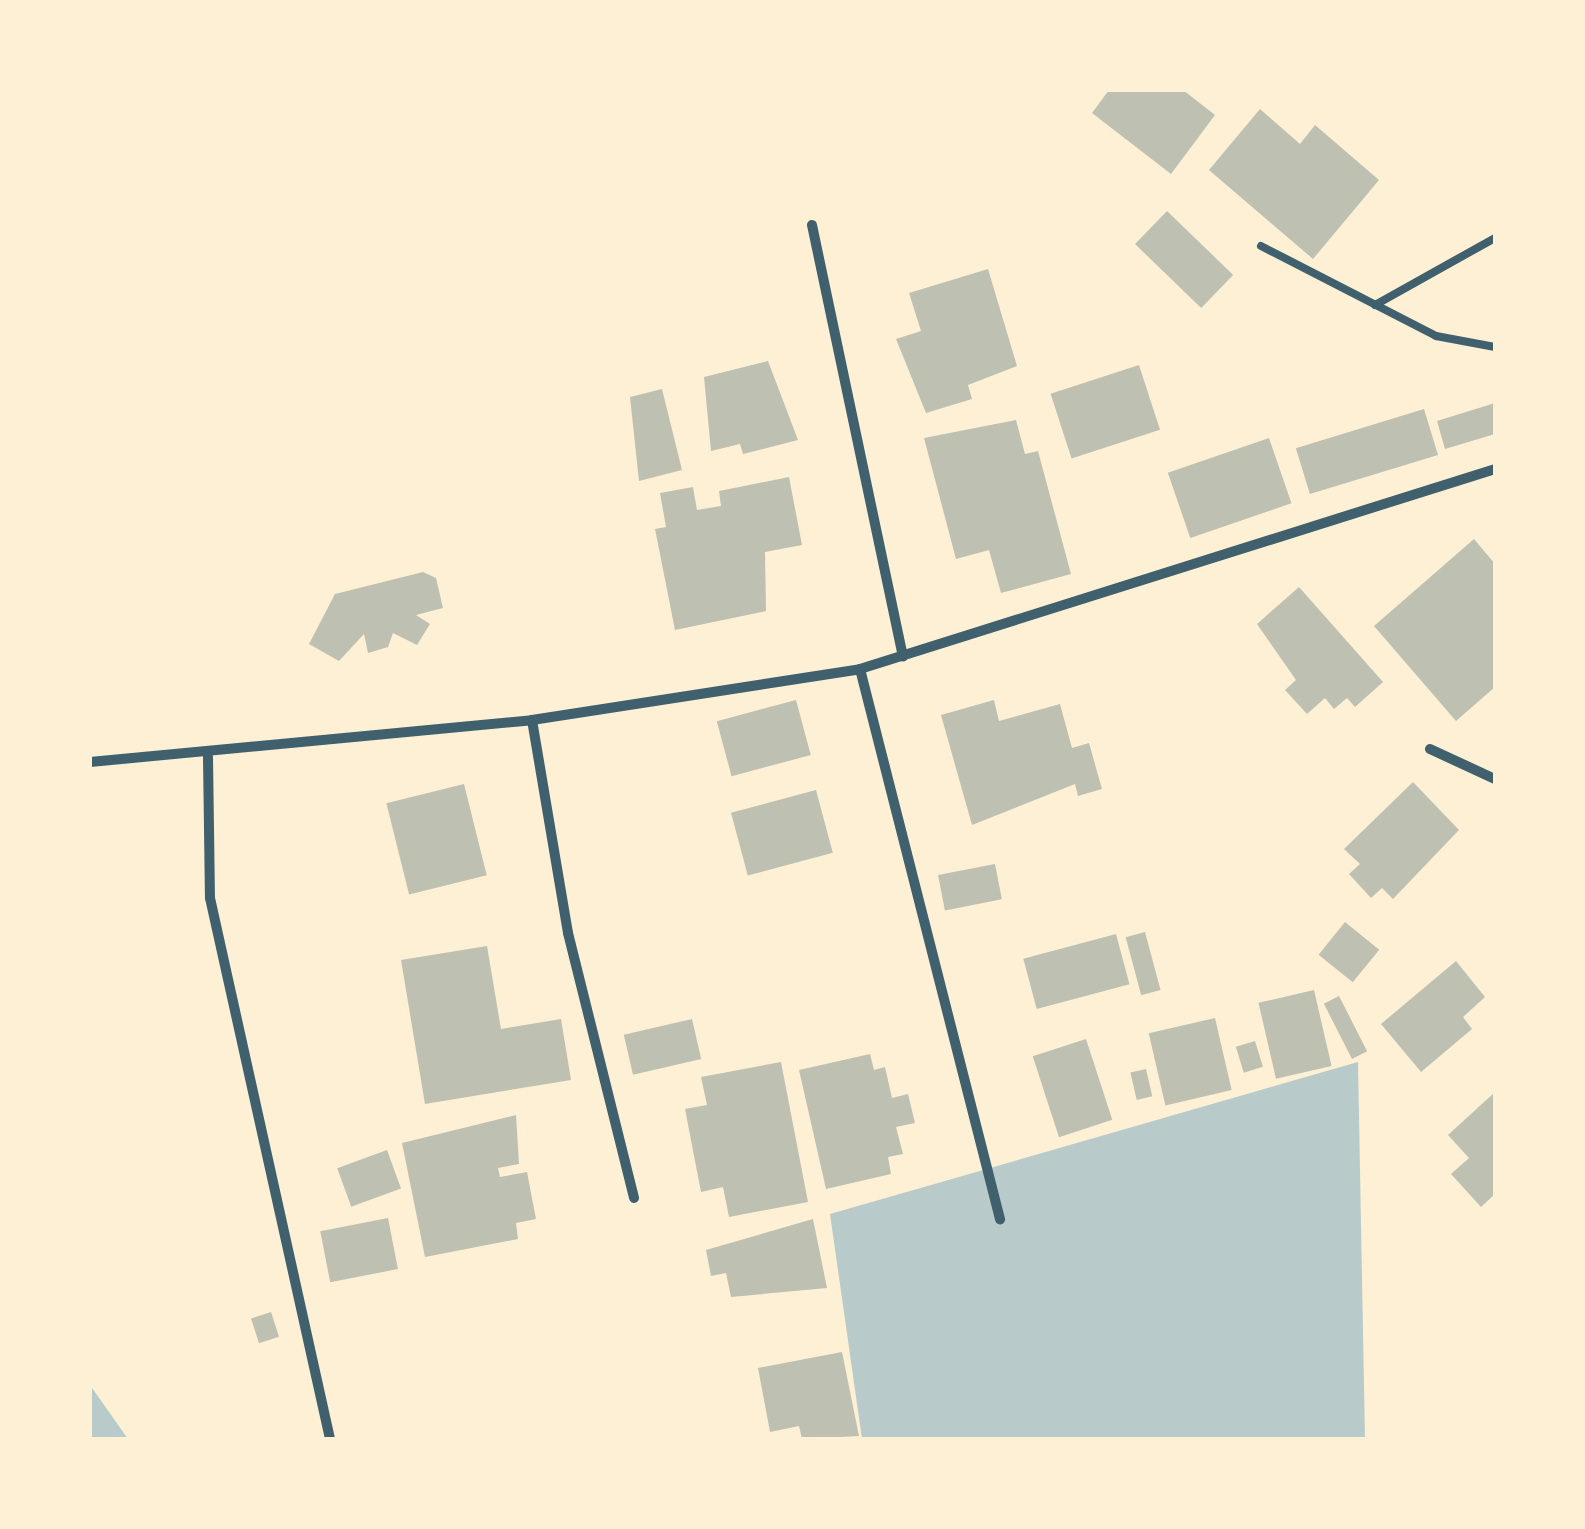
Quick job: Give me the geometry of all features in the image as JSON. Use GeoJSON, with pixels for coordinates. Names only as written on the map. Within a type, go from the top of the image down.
{"type":"FeatureCollection","features":[{"type":"Feature","properties":{"kind":"street"},"geometry":{"type":"LineString","coordinates":[[812,225],[904,657]]}},
{"type":"Feature","properties":{"kind":"street"},"geometry":{"type":"LineString","coordinates":[[90,762],[208,757],[532,720],[860,669],[1495,469]]}},
{"type":"Feature","properties":{"kind":"street"},"geometry":{"type":"LineString","coordinates":[[860,669],[1000,1219]]}},
{"type":"Feature","properties":{"kind":"street"},"geometry":{"type":"LineString","coordinates":[[532,720],[568,933],[634,1198]]}},
{"type":"Feature","properties":{"kind":"street"},"geometry":{"type":"LineString","coordinates":[[1430,749],[1495,779]]}},
{"type":"Feature","properties":{"kind":"street"},"geometry":{"type":"LineString","coordinates":[[208,757],[210,898],[330,1439]]}},
{"type":"Feature","properties":{"kind":"lane"},"geometry":{"type":"LineString","coordinates":[[1376,305],[1495,238]]}},
{"type":"Feature","properties":{"kind":"lane"},"geometry":{"type":"LineString","coordinates":[[1261,246],[1436,336],[1495,347]]}},
{"type":"Feature","properties":{"kind":"shaded area"},"geometry":{"type":"Polygon","coordinates":[[[1358,1062],[1365,1439],[862,1439],[830,1214],[1358,1062]]]}},
{"type":"Feature","properties":{"kind":"shaded area"},"geometry":{"type":"Polygon","coordinates":[[[90,1385],[128,1439],[90,1439],[90,1385]]]}},
{"type":"Feature","properties":{"kind":"building"},"geometry":{"type":"Polygon","coordinates":[[[1109,90],[1183,90],[1215,115],[1171,174],[1092,113],[1109,90]]]}},
{"type":"Feature","properties":{"kind":"building"},"geometry":{"type":"Polygon","coordinates":[[[1260,109],[1300,144],[1315,125],[1379,180],[1313,259],[1209,170],[1260,109]]]}},
{"type":"Feature","properties":{"kind":"building"},"geometry":{"type":"Polygon","coordinates":[[[1167,211],[1233,275],[1201,308],[1135,244],[1167,211]]]}},
{"type":"Feature","properties":{"kind":"building"},"geometry":{"type":"Polygon","coordinates":[[[988,269],[1017,366],[968,385],[972,399],[926,413],[896,339],[921,331],[909,293],[988,269]]]}},
{"type":"Feature","properties":{"kind":"building"},"geometry":{"type":"Polygon","coordinates":[[[768,361],[798,440],[743,454],[740,444],[711,451],[704,377],[768,361]]]}},
{"type":"Feature","properties":{"kind":"building"},"geometry":{"type":"Polygon","coordinates":[[[1139,365],[1160,430],[1072,458],[1051,394],[1139,365]]]}},
{"type":"Feature","properties":{"kind":"building"},"geometry":{"type":"Polygon","coordinates":[[[662,389],[682,470],[639,481],[630,397],[662,389]]]}},
{"type":"Feature","properties":{"kind":"building"},"geometry":{"type":"Polygon","coordinates":[[[1495,403],[1495,434],[1445,449],[1437,421],[1495,403]]]}},
{"type":"Feature","properties":{"kind":"building"},"geometry":{"type":"Polygon","coordinates":[[[1424,409],[1438,455],[1310,494],[1296,448],[1424,409]]]}},
{"type":"Feature","properties":{"kind":"building"},"geometry":{"type":"Polygon","coordinates":[[[1016,420],[1025,454],[1038,451],[1071,574],[1001,593],[989,550],[956,559],[924,438],[1016,420]]]}},
{"type":"Feature","properties":{"kind":"building"},"geometry":{"type":"Polygon","coordinates":[[[1269,438],[1291,503],[1190,538],[1168,473],[1269,438]]]}},
{"type":"Feature","properties":{"kind":"building"},"geometry":{"type":"Polygon","coordinates":[[[789,477],[802,545],[765,552],[766,611],[675,630],[655,529],[666,527],[660,493],[693,487],[697,510],[721,506],[719,491],[789,477]]]}},
{"type":"Feature","properties":{"kind":"building"},"geometry":{"type":"Polygon","coordinates":[[[1474,539],[1495,564],[1495,687],[1456,721],[1374,626],[1474,539]]]}},
{"type":"Feature","properties":{"kind":"building"},"geometry":{"type":"Polygon","coordinates":[[[423,572],[436,578],[443,608],[416,615],[430,624],[417,645],[393,633],[388,647],[368,653],[364,634],[339,661],[309,644],[335,594],[423,572]]]}},
{"type":"Feature","properties":{"kind":"building"},"geometry":{"type":"Polygon","coordinates":[[[1299,587],[1383,682],[1355,707],[1347,698],[1334,709],[1325,698],[1307,714],[1285,690],[1296,680],[1257,624],[1299,587]]]}},
{"type":"Feature","properties":{"kind":"building"},"geometry":{"type":"Polygon","coordinates":[[[796,700],[811,755],[732,776],[717,721],[796,700]]]}},
{"type":"Feature","properties":{"kind":"building"},"geometry":{"type":"Polygon","coordinates":[[[994,700],[999,721],[1060,704],[1072,748],[1089,743],[1102,789],[1078,796],[1075,784],[972,825],[941,715],[994,700]]]}},
{"type":"Feature","properties":{"kind":"building"},"geometry":{"type":"Polygon","coordinates":[[[1413,782],[1459,830],[1393,899],[1382,888],[1371,898],[1349,874],[1360,864],[1344,849],[1413,782]]]}},
{"type":"Feature","properties":{"kind":"building"},"geometry":{"type":"Polygon","coordinates":[[[464,784],[487,875],[409,895],[386,803],[464,784]]]}},
{"type":"Feature","properties":{"kind":"building"},"geometry":{"type":"Polygon","coordinates":[[[816,790],[833,853],[748,876],[731,813],[816,790]]]}},
{"type":"Feature","properties":{"kind":"building"},"geometry":{"type":"Polygon","coordinates":[[[995,864],[1002,899],[945,910],[938,875],[995,864]]]}},
{"type":"Feature","properties":{"kind":"building"},"geometry":{"type":"Polygon","coordinates":[[[1345,922],[1379,950],[1353,982],[1319,955],[1345,922]]]}},
{"type":"Feature","properties":{"kind":"building"},"geometry":{"type":"Polygon","coordinates":[[[1145,932],[1161,990],[1141,995],[1126,937],[1145,932]]]}},
{"type":"Feature","properties":{"kind":"building"},"geometry":{"type":"Polygon","coordinates":[[[1116,934],[1129,984],[1037,1009],[1023,959],[1116,934]]]}},
{"type":"Feature","properties":{"kind":"building"},"geometry":{"type":"Polygon","coordinates":[[[487,946],[501,1029],[561,1019],[571,1080],[425,1104],[401,960],[487,946]]]}},
{"type":"Feature","properties":{"kind":"building"},"geometry":{"type":"Polygon","coordinates":[[[1456,961],[1485,997],[1463,1017],[1472,1029],[1421,1072],[1381,1024],[1456,961]]]}},
{"type":"Feature","properties":{"kind":"building"},"geometry":{"type":"Polygon","coordinates":[[[1314,990],[1332,1066],[1276,1079],[1258,1003],[1314,990]]]}},
{"type":"Feature","properties":{"kind":"building"},"geometry":{"type":"Polygon","coordinates":[[[1339,996],[1367,1051],[1352,1059],[1324,1004],[1339,996]]]}},
{"type":"Feature","properties":{"kind":"building"},"geometry":{"type":"Polygon","coordinates":[[[1215,1018],[1232,1090],[1165,1105],[1149,1033],[1215,1018]]]}},
{"type":"Feature","properties":{"kind":"building"},"geometry":{"type":"Polygon","coordinates":[[[692,1019],[701,1059],[633,1075],[624,1035],[692,1019]]]}},
{"type":"Feature","properties":{"kind":"building"},"geometry":{"type":"Polygon","coordinates":[[[1086,1039],[1112,1120],[1059,1137],[1033,1056],[1086,1039]]]}},
{"type":"Feature","properties":{"kind":"building"},"geometry":{"type":"Polygon","coordinates":[[[1255,1041],[1263,1067],[1244,1073],[1236,1047],[1255,1041]]]}},
{"type":"Feature","properties":{"kind":"building"},"geometry":{"type":"Polygon","coordinates":[[[870,1054],[874,1070],[885,1067],[892,1098],[908,1094],[915,1123],[896,1127],[903,1154],[888,1157],[891,1174],[826,1189],[799,1070],[870,1054]]]}},
{"type":"Feature","properties":{"kind":"building"},"geometry":{"type":"Polygon","coordinates":[[[781,1062],[808,1202],[729,1217],[723,1187],[701,1192],[685,1109],[707,1105],[701,1077],[781,1062]]]}},
{"type":"Feature","properties":{"kind":"building"},"geometry":{"type":"Polygon","coordinates":[[[1146,1069],[1152,1096],[1137,1100],[1130,1073],[1146,1069]]]}},
{"type":"Feature","properties":{"kind":"building"},"geometry":{"type":"Polygon","coordinates":[[[1495,1092],[1495,1194],[1481,1207],[1451,1174],[1469,1158],[1448,1135],[1495,1092]]]}},
{"type":"Feature","properties":{"kind":"building"},"geometry":{"type":"Polygon","coordinates":[[[516,1115],[519,1164],[498,1168],[500,1177],[527,1172],[536,1219],[516,1223],[518,1239],[425,1257],[402,1143],[516,1115]]]}},
{"type":"Feature","properties":{"kind":"building"},"geometry":{"type":"Polygon","coordinates":[[[387,1150],[401,1189],[351,1207],[337,1168],[387,1150]]]}},
{"type":"Feature","properties":{"kind":"building"},"geometry":{"type":"Polygon","coordinates":[[[388,1218],[398,1269],[330,1282],[320,1231],[388,1218]]]}},
{"type":"Feature","properties":{"kind":"building"},"geometry":{"type":"Polygon","coordinates":[[[813,1219],[827,1288],[731,1297],[726,1273],[711,1276],[706,1250],[813,1219]]]}},
{"type":"Feature","properties":{"kind":"building"},"geometry":{"type":"Polygon","coordinates":[[[271,1312],[279,1337],[259,1343],[251,1318],[271,1312]]]}},
{"type":"Feature","properties":{"kind":"building"},"geometry":{"type":"Polygon","coordinates":[[[842,1352],[859,1436],[802,1439],[799,1426],[770,1432],[758,1368],[842,1352]]]}}]}
